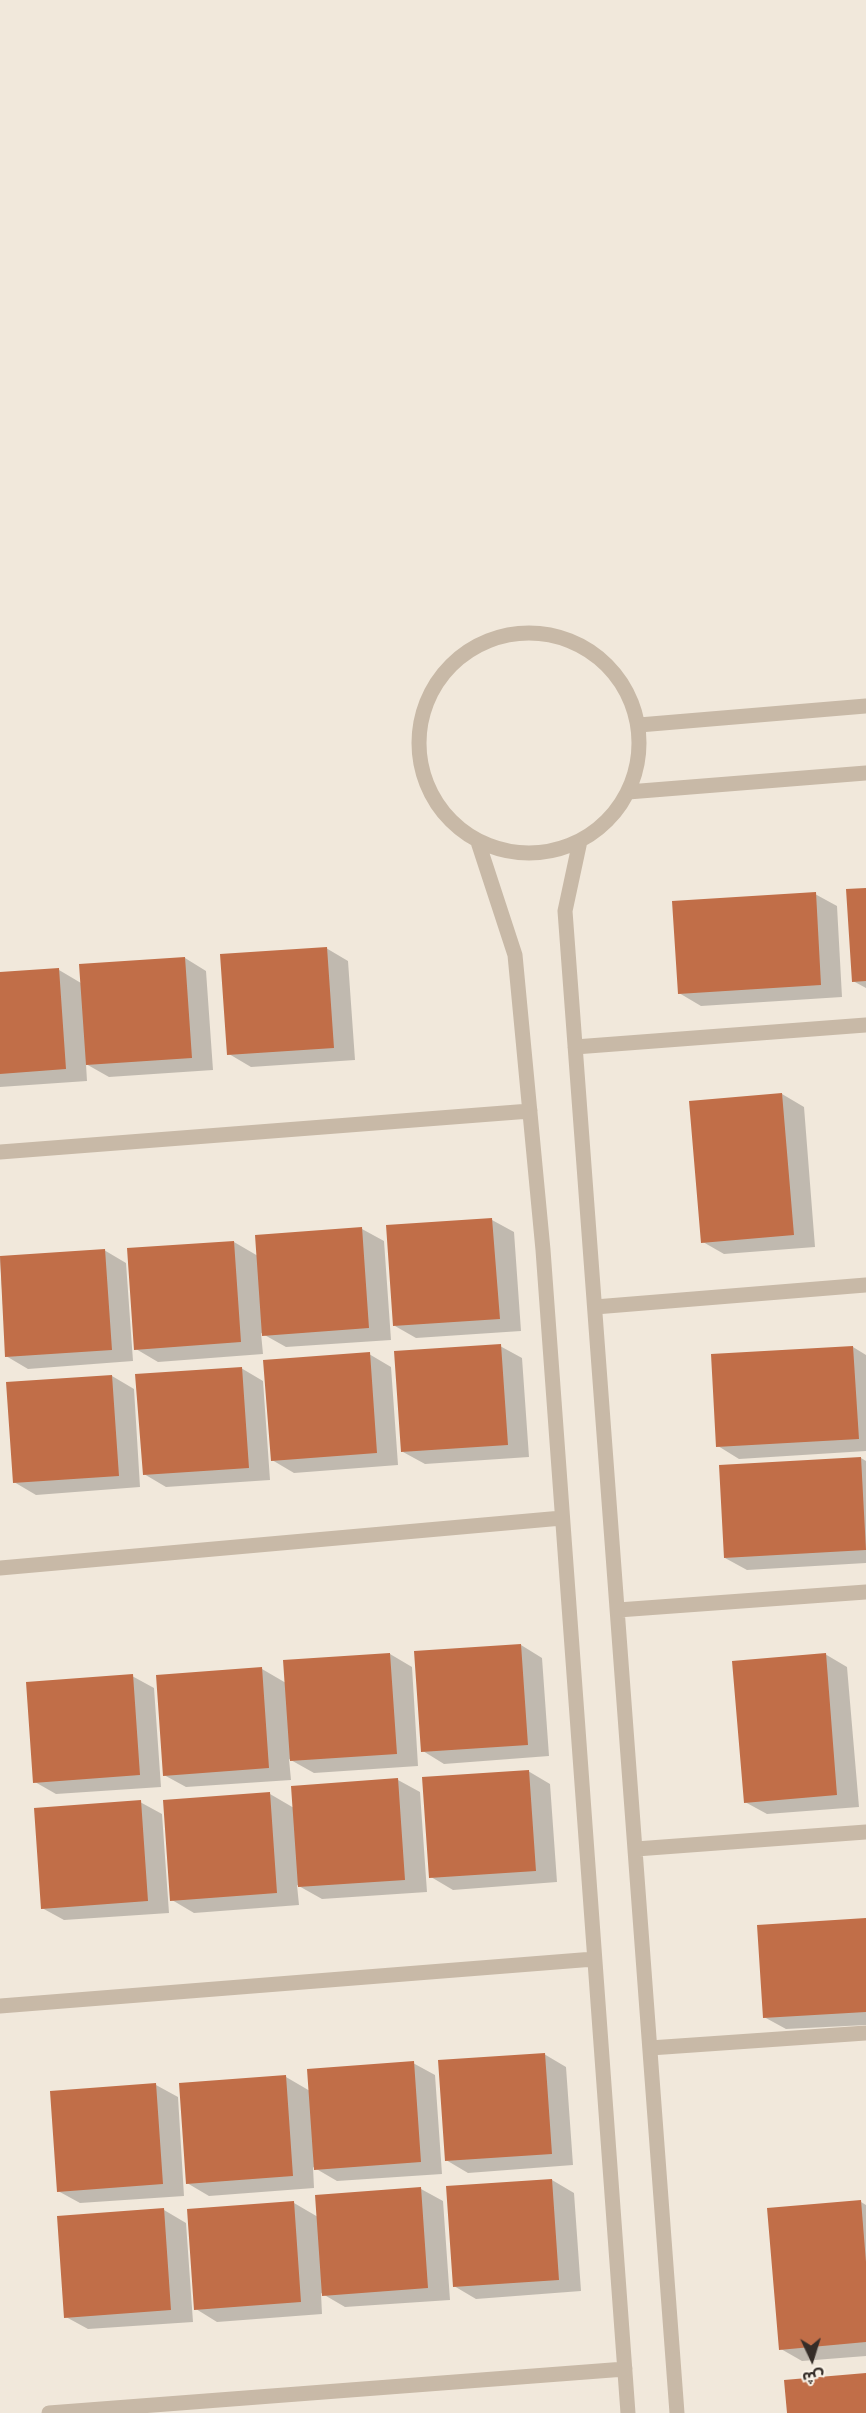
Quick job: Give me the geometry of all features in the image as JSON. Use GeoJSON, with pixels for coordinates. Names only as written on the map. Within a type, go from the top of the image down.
{"type":"FeatureCollection","features":[{"type":"Feature","properties":{"kind":"street"},"geometry":{"type":"LineString","coordinates":[[530,632],[568,639],[601,659],[626,688],[639,725],[639,759],[628,792],[608,820],[580,841],[547,852],[512,852],[478,842],[451,821],[430,794],[419,760],[420,722],[433,686],[458,657],[492,638],[530,632]]}},
{"type":"Feature","properties":{"kind":"street"},"geometry":{"type":"LineString","coordinates":[[639,725],[866,706]]}},
{"type":"Feature","properties":{"kind":"street"},"geometry":{"type":"LineString","coordinates":[[628,792],[866,773]]}},
{"type":"Feature","properties":{"kind":"street"},"geometry":{"type":"LineString","coordinates":[[580,841],[565,910],[677,2413]]}},
{"type":"Feature","properties":{"kind":"street"},"geometry":{"type":"LineString","coordinates":[[478,842],[515,955],[530,1111],[628,2413]]}},
{"type":"Feature","properties":{"kind":"street"},"geometry":{"type":"LineString","coordinates":[[575,1047],[866,1025]]}},
{"type":"Feature","properties":{"kind":"street"},"geometry":{"type":"LineString","coordinates":[[0,1152],[530,1111]]}},
{"type":"Feature","properties":{"kind":"street"},"geometry":{"type":"LineString","coordinates":[[594,1307],[866,1285]]}},
{"type":"Feature","properties":{"kind":"street"},"geometry":{"type":"LineString","coordinates":[[0,1568],[562,1518]]}},
{"type":"Feature","properties":{"kind":"street"},"geometry":{"type":"LineString","coordinates":[[618,1610],[866,1592]]}},
{"type":"Feature","properties":{"kind":"street"},"geometry":{"type":"LineString","coordinates":[[636,1849],[866,1832]]}},
{"type":"Feature","properties":{"kind":"street"},"geometry":{"type":"LineString","coordinates":[[0,2006],[594,1959]]}},
{"type":"Feature","properties":{"kind":"street"},"geometry":{"type":"LineString","coordinates":[[650,2048],[866,2034]]}},
{"type":"Feature","properties":{"kind":"street"},"geometry":{"type":"LineString","coordinates":[[49,2413],[625,2369]]}},
{"type":"Feature","properties":{"kind":"building"},"geometry":{"type":"Polygon","coordinates":[[[866,888],[866,981],[852,982],[846,889],[866,888]]]}},
{"type":"Feature","properties":{"kind":"building"},"geometry":{"type":"Polygon","coordinates":[[[816,892],[821,985],[678,994],[672,901],[816,892]]]}},
{"type":"Feature","properties":{"kind":"building"},"geometry":{"type":"Polygon","coordinates":[[[327,947],[334,1048],[227,1055],[220,954],[327,947]]]}},
{"type":"Feature","properties":{"kind":"building"},"geometry":{"type":"Polygon","coordinates":[[[185,957],[192,1058],[86,1065],[79,964],[185,957]]]}},
{"type":"Feature","properties":{"kind":"building"},"geometry":{"type":"Polygon","coordinates":[[[59,968],[66,1069],[0,1074],[0,972],[59,968]]]}},
{"type":"Feature","properties":{"kind":"building"},"geometry":{"type":"Polygon","coordinates":[[[782,1093],[794,1235],[701,1243],[689,1101],[782,1093]]]}},
{"type":"Feature","properties":{"kind":"building"},"geometry":{"type":"Polygon","coordinates":[[[492,1218],[500,1319],[393,1326],[386,1225],[492,1218]]]}},
{"type":"Feature","properties":{"kind":"building"},"geometry":{"type":"Polygon","coordinates":[[[362,1227],[369,1328],[262,1336],[255,1235],[362,1227]]]}},
{"type":"Feature","properties":{"kind":"building"},"geometry":{"type":"Polygon","coordinates":[[[234,1241],[241,1342],[134,1350],[127,1248],[234,1241]]]}},
{"type":"Feature","properties":{"kind":"building"},"geometry":{"type":"Polygon","coordinates":[[[105,1249],[112,1350],[5,1357],[0,1256],[105,1249]]]}},
{"type":"Feature","properties":{"kind":"building"},"geometry":{"type":"Polygon","coordinates":[[[501,1344],[508,1445],[401,1452],[394,1351],[501,1344]]]}},
{"type":"Feature","properties":{"kind":"building"},"geometry":{"type":"Polygon","coordinates":[[[853,1346],[859,1439],[716,1447],[711,1354],[853,1346]]]}},
{"type":"Feature","properties":{"kind":"building"},"geometry":{"type":"Polygon","coordinates":[[[370,1352],[377,1453],[271,1461],[263,1360],[370,1352]]]}},
{"type":"Feature","properties":{"kind":"building"},"geometry":{"type":"Polygon","coordinates":[[[242,1367],[249,1468],[143,1475],[135,1374],[242,1367]]]}},
{"type":"Feature","properties":{"kind":"building"},"geometry":{"type":"Polygon","coordinates":[[[112,1375],[119,1476],[13,1483],[6,1382],[112,1375]]]}},
{"type":"Feature","properties":{"kind":"building"},"geometry":{"type":"Polygon","coordinates":[[[861,1457],[866,1550],[724,1558],[719,1465],[861,1457]]]}},
{"type":"Feature","properties":{"kind":"building"},"geometry":{"type":"Polygon","coordinates":[[[521,1644],[528,1745],[421,1752],[414,1651],[521,1644]]]}},
{"type":"Feature","properties":{"kind":"building"},"geometry":{"type":"Polygon","coordinates":[[[390,1653],[397,1754],[290,1761],[283,1660],[390,1653]]]}},
{"type":"Feature","properties":{"kind":"building"},"geometry":{"type":"Polygon","coordinates":[[[826,1653],[837,1795],[744,1803],[732,1661],[826,1653]]]}},
{"type":"Feature","properties":{"kind":"building"},"geometry":{"type":"Polygon","coordinates":[[[262,1667],[269,1768],[163,1776],[156,1675],[262,1667]]]}},
{"type":"Feature","properties":{"kind":"building"},"geometry":{"type":"Polygon","coordinates":[[[133,1674],[140,1775],[33,1783],[26,1682],[133,1674]]]}},
{"type":"Feature","properties":{"kind":"building"},"geometry":{"type":"Polygon","coordinates":[[[529,1770],[536,1871],[429,1878],[422,1777],[529,1770]]]}},
{"type":"Feature","properties":{"kind":"building"},"geometry":{"type":"Polygon","coordinates":[[[398,1778],[405,1880],[298,1887],[291,1786],[398,1778]]]}},
{"type":"Feature","properties":{"kind":"building"},"geometry":{"type":"Polygon","coordinates":[[[270,1792],[277,1893],[170,1901],[163,1800],[270,1792]]]}},
{"type":"Feature","properties":{"kind":"building"},"geometry":{"type":"Polygon","coordinates":[[[141,1800],[148,1901],[41,1909],[34,1808],[141,1800]]]}},
{"type":"Feature","properties":{"kind":"building"},"geometry":{"type":"Polygon","coordinates":[[[866,1918],[866,2012],[763,2018],[757,1925],[866,1918]]]}},
{"type":"Feature","properties":{"kind":"building"},"geometry":{"type":"Polygon","coordinates":[[[545,2053],[552,2154],[445,2161],[438,2060],[545,2053]]]}},
{"type":"Feature","properties":{"kind":"building"},"geometry":{"type":"Polygon","coordinates":[[[414,2061],[421,2162],[314,2170],[307,2069],[414,2061]]]}},
{"type":"Feature","properties":{"kind":"building"},"geometry":{"type":"Polygon","coordinates":[[[286,2075],[293,2176],[186,2184],[179,2083],[286,2075]]]}},
{"type":"Feature","properties":{"kind":"building"},"geometry":{"type":"Polygon","coordinates":[[[156,2083],[163,2184],[57,2192],[50,2091],[156,2083]]]}},
{"type":"Feature","properties":{"kind":"building"},"geometry":{"type":"Polygon","coordinates":[[[552,2179],[559,2280],[453,2287],[446,2186],[552,2179]]]}},
{"type":"Feature","properties":{"kind":"building"},"geometry":{"type":"Polygon","coordinates":[[[421,2187],[428,2288],[322,2296],[315,2195],[421,2187]]]}},
{"type":"Feature","properties":{"kind":"building"},"geometry":{"type":"Polygon","coordinates":[[[861,2200],[866,2262],[866,2342],[779,2350],[767,2208],[861,2200]]]}},
{"type":"Feature","properties":{"kind":"building"},"geometry":{"type":"Polygon","coordinates":[[[294,2201],[301,2302],[194,2310],[187,2209],[294,2201]]]}},
{"type":"Feature","properties":{"kind":"building"},"geometry":{"type":"Polygon","coordinates":[[[164,2208],[171,2310],[64,2318],[57,2216],[164,2208]]]}},
{"type":"Feature","properties":{"kind":"building"},"geometry":{"type":"Polygon","coordinates":[[[866,2373],[866,2413],[787,2413],[784,2380],[866,2373]]]}}]}
